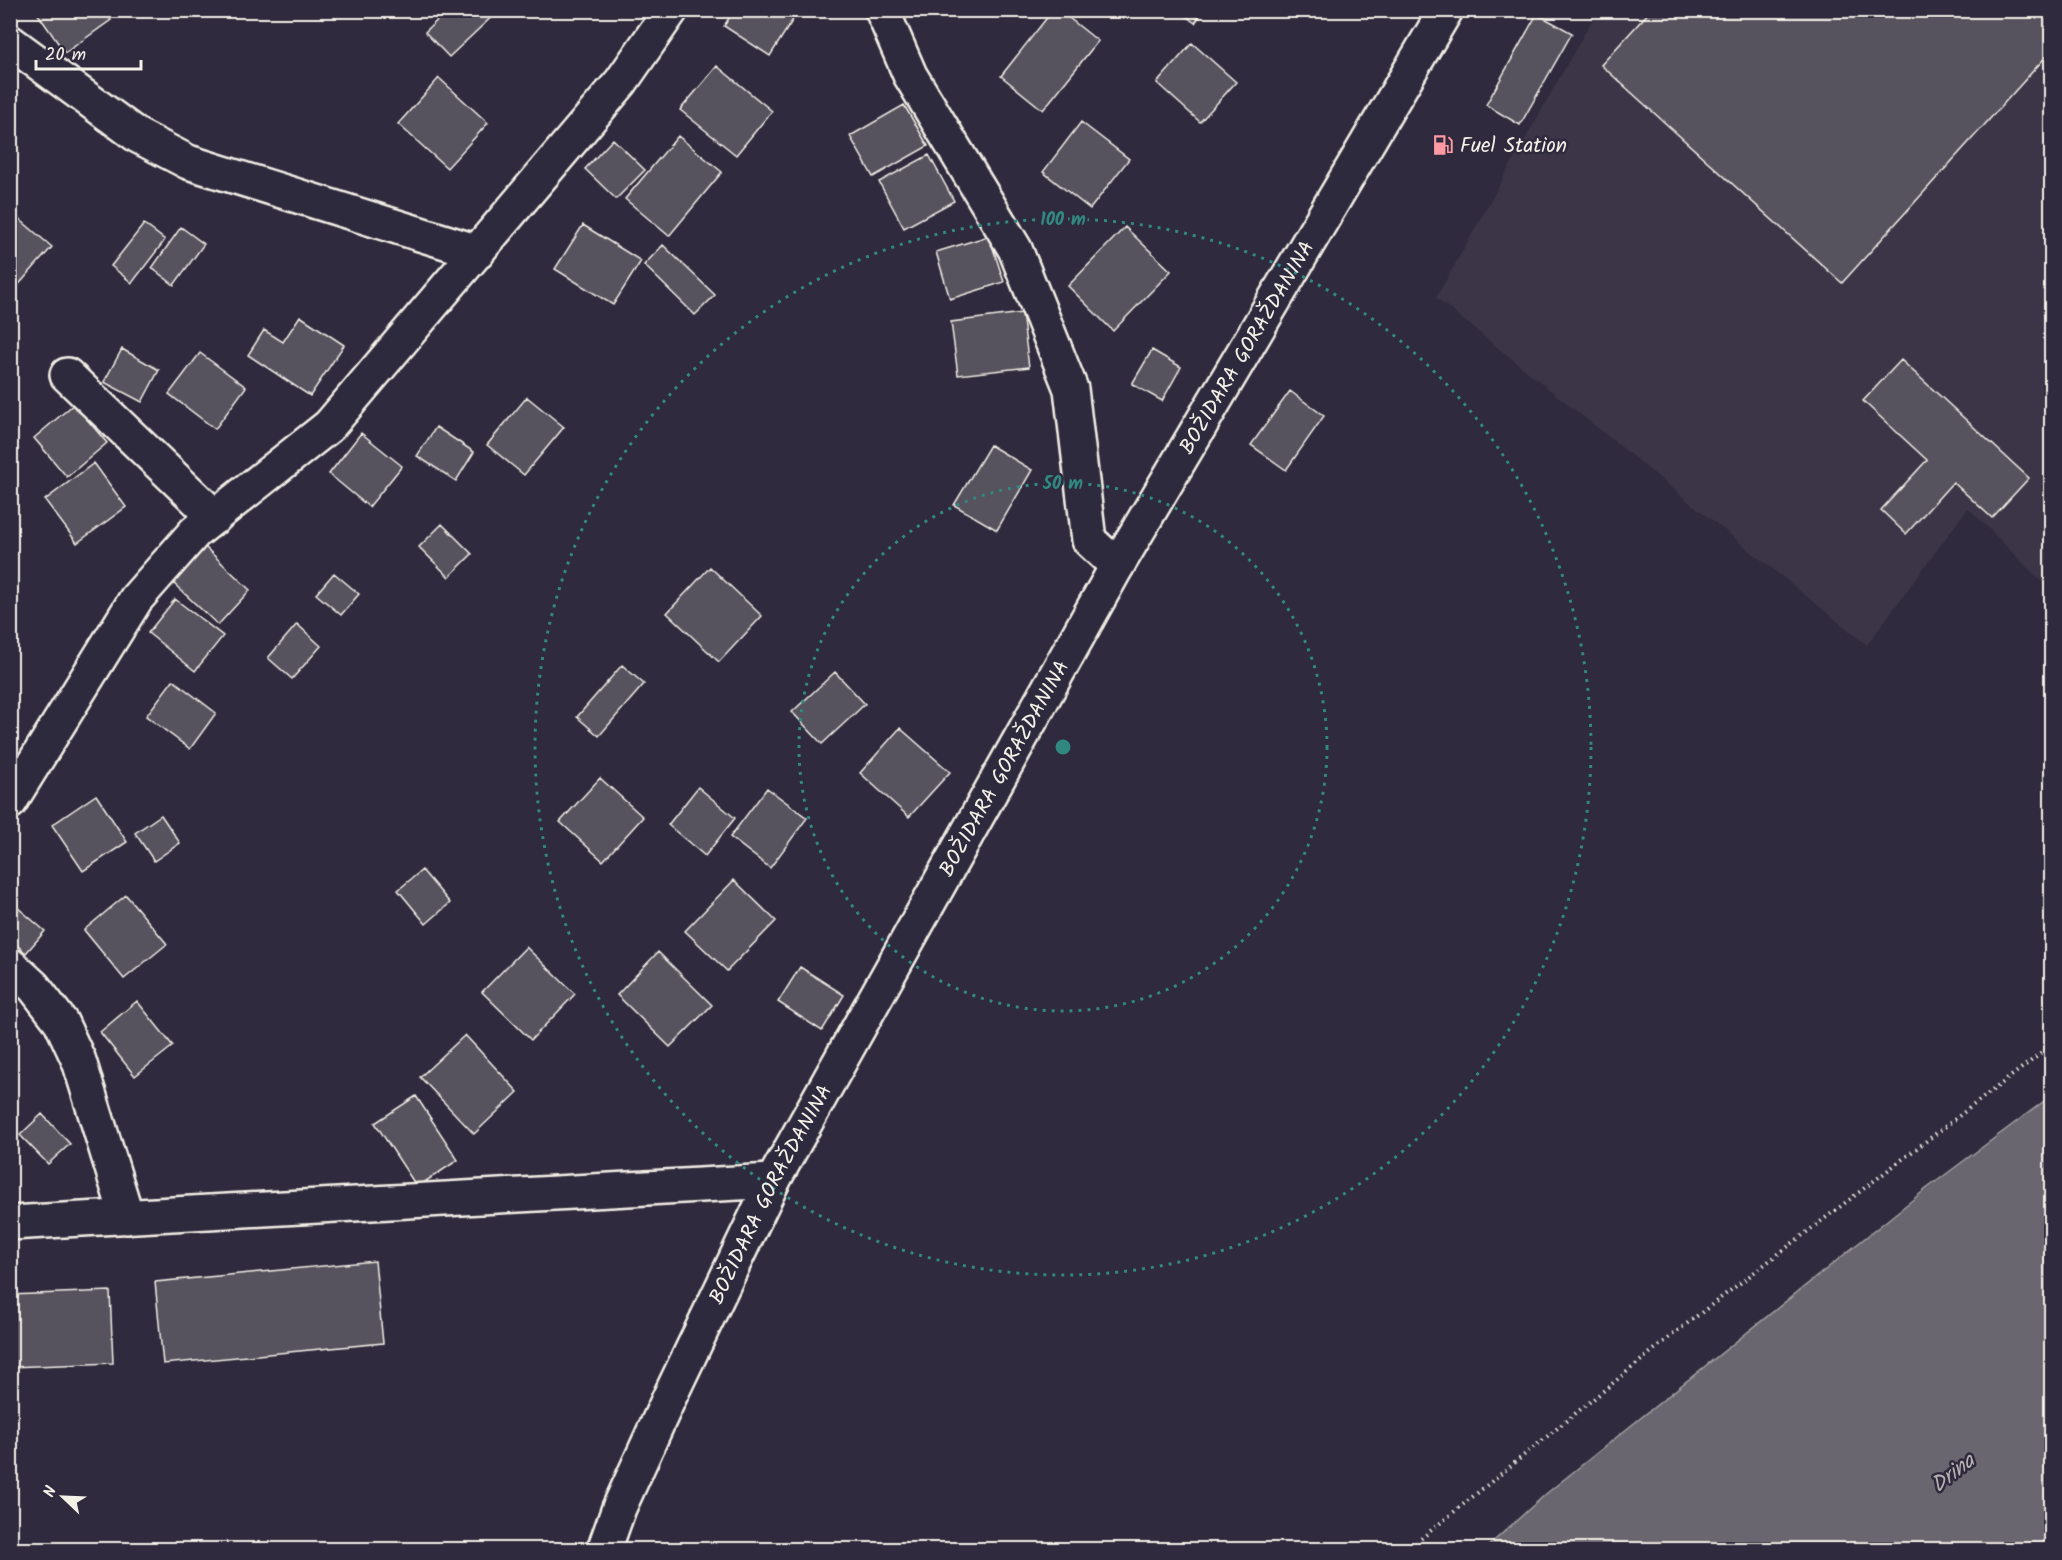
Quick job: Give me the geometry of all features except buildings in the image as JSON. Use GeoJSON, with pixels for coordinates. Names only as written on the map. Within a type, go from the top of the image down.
{"type":"FeatureCollection","features":[{"type":"Feature","properties":{"kind":"street"},"geometry":{"type":"LineString","coordinates":[[10,802],[136,599],[195,532],[329,426],[621,82],[671,10]]}},
{"type":"Feature","properties":{"kind":"street"},"geometry":{"type":"LineString","coordinates":[[882,10],[910,75],[1015,249],[1071,389],[1089,540],[1117,566]]}},
{"type":"Feature","properties":{"kind":"street","name":"BOŽIDARA GORAŽDANINA"},"geometry":{"type":"LineString","coordinates":[[604,1550],[619,1508],[660,1416],[773,1181],[1117,566],[1446,10]]}},
{"type":"Feature","properties":{"kind":"street"},"geometry":{"type":"LineString","coordinates":[[10,42],[138,136],[188,162],[478,252]]}},
{"type":"Feature","properties":{"kind":"street"},"geometry":{"type":"LineString","coordinates":[[67,375],[215,517]]}},
{"type":"Feature","properties":{"kind":"street"},"geometry":{"type":"LineString","coordinates":[[10,965],[34,987],[61,1022],[75,1051],[127,1217]]}},
{"type":"Feature","properties":{"kind":"street"},"geometry":{"type":"LineString","coordinates":[[10,1224],[773,1181]]}},
{"type":"Feature","properties":{"kind":"path"},"geometry":{"type":"LineString","coordinates":[[1407,1550],[1676,1332],[2052,1045]]}},
{"type":"Feature","properties":{"kind":"shaded area"},"geometry":{"type":"Polygon","coordinates":[[[1597,11],[2051,11],[2051,591],[1968,508],[1867,645],[1436,298],[1597,11]]]}},
{"type":"Feature","properties":{"kind":"water","name":"Drina"},"geometry":{"type":"Polygon","coordinates":[[[2051,1096],[2051,1549],[1485,1549],[1547,1493],[1926,1189],[2051,1096]]]}},
{"type":"Feature","properties":{"kind":"place","name":"Fuel Station"},"geometry":{"type":"Point","coordinates":[1443,145]}}]}
